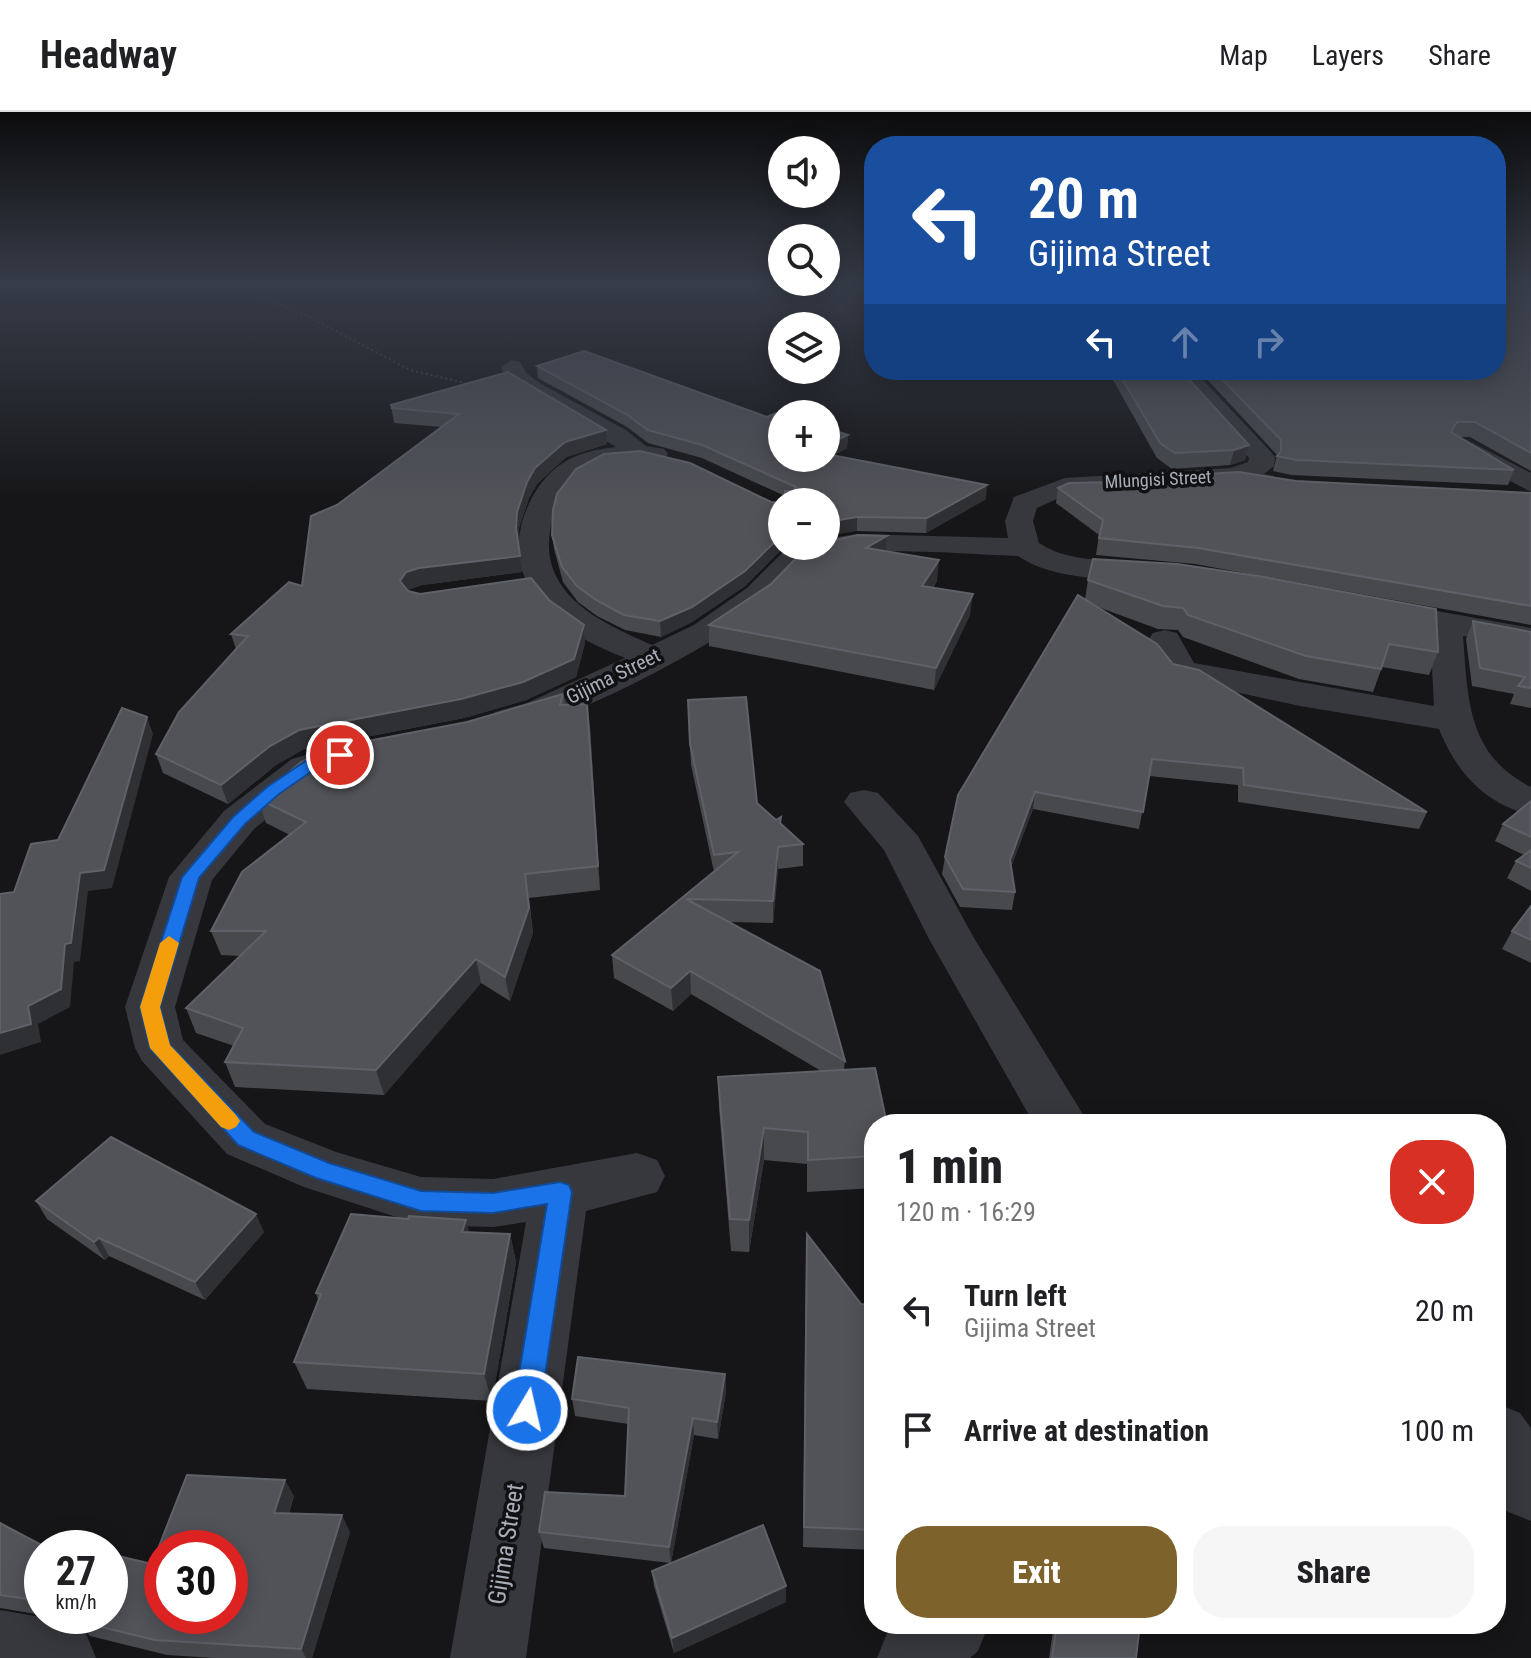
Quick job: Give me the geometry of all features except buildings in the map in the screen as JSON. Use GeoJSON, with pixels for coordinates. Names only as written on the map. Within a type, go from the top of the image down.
{"type":"FeatureCollection","features":[{"type":"Feature","properties":{"kind":"street"},"geometry":{"type":"LineString","coordinates":[[512,367],[516,377],[533,389],[604,427],[638,452],[680,464]]}},
{"type":"Feature","properties":{"kind":"street"},"geometry":{"type":"LineString","coordinates":[[1191,380],[1262,457],[1261,466],[1235,476]]}},
{"type":"Feature","properties":{"kind":"street"},"geometry":{"type":"LineString","coordinates":[[1461,445],[1531,484]]}},
{"type":"Feature","properties":{"kind":"street"},"geometry":{"type":"LineString","coordinates":[[638,452],[583,463],[557,482],[535,527],[535,561],[543,582],[558,603],[587,628],[650,657]]}},
{"type":"Feature","properties":{"kind":"street","name":"Mlungisi Street"},"geometry":{"type":"LineString","coordinates":[[1025,547],[1019,521],[1024,503],[1065,486],[1235,476],[1292,486]]}},
{"type":"Feature","properties":{"kind":"street"},"geometry":{"type":"LineString","coordinates":[[1503,497],[1531,498]]}},
{"type":"Feature","properties":{"kind":"street","name":"Gijima Street"},"geometry":{"type":"LineString","coordinates":[[470,731],[540,711],[706,632],[758,595],[794,558],[819,549],[841,535],[1025,547],[1042,558],[1063,564],[1182,575]]}},
{"type":"Feature","properties":{"kind":"street"},"geometry":{"type":"LineString","coordinates":[[512,587],[543,582]]}},
{"type":"Feature","properties":{"kind":"street"},"geometry":{"type":"LineString","coordinates":[[1351,606],[1531,638]]}},
{"type":"Feature","properties":{"kind":"street"},"geometry":{"type":"LineString","coordinates":[[1446,623],[1452,720],[1459,741],[1495,782],[1531,803]]}},
{"type":"Feature","properties":{"kind":"street"},"geometry":{"type":"LineString","coordinates":[[1165,640],[1176,665],[1183,671],[1300,695],[1452,720]]}},
{"type":"Feature","properties":{"kind":"street"},"geometry":{"type":"LineString","coordinates":[[347,753],[319,760],[292,775],[239,820],[191,877],[150,1007],[160,1048],[246,1139],[324,1171],[421,1201],[493,1203],[637,1176]]}},
{"type":"Feature","properties":{"kind":"street"},"geometry":{"type":"LineString","coordinates":[[864,802],[903,845],[952,939],[1056,1114]]}},
{"type":"Feature","properties":{"kind":"street","name":"Gijima Street"},"geometry":{"type":"LineString","coordinates":[[488,1658],[560,1192]]}},
{"type":"Feature","properties":{"kind":"street"},"geometry":{"type":"LineString","coordinates":[[1506,1450],[1531,1486]]}},
{"type":"Feature","properties":{"kind":"street"},"geometry":{"type":"LineString","coordinates":[[915,1658],[940,1634]]}},
{"type":"Feature","properties":{"kind":"street"},"geometry":{"type":"LineString","coordinates":[[0,1648],[58,1658]]}},
{"type":"Feature","properties":{"kind":"path"},"geometry":{"type":"LineString","coordinates":[[378,357],[451,383],[533,389]]}},
{"type":"Feature","properties":{"kind":"slow traffic"},"geometry":{"type":"LineString","coordinates":[[169,943],[150,1007],[160,1048],[229,1121]]}},
{"type":"Feature","properties":{"kind":"route"},"geometry":{"type":"LineString","coordinates":[[340,755],[319,760],[292,775],[239,820],[191,877],[150,1007],[160,1048],[246,1139],[324,1171],[421,1201],[493,1203],[560,1192],[527,1410]]}}]}
